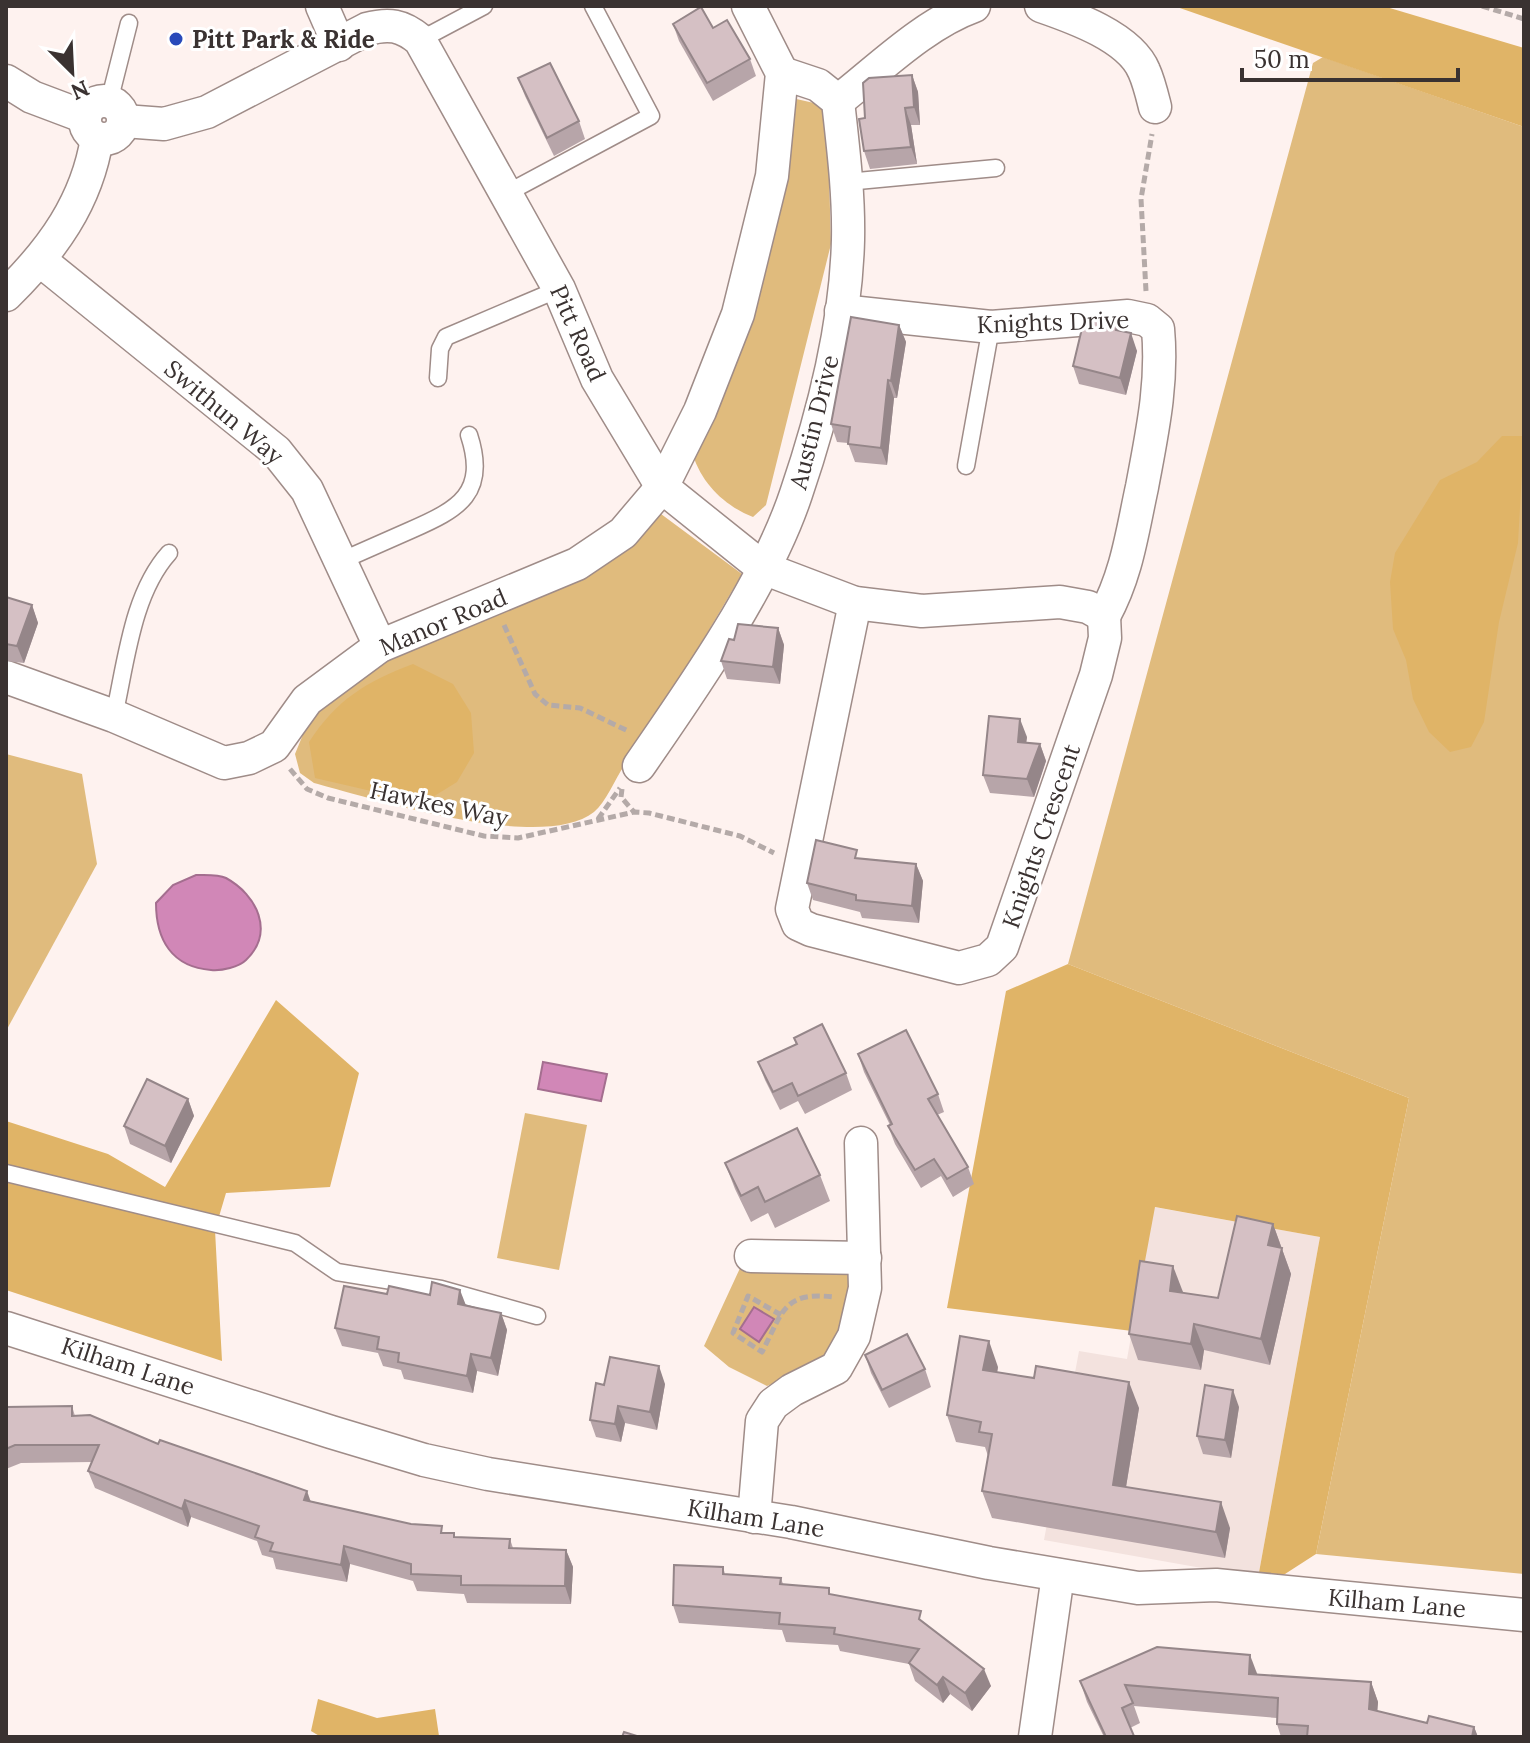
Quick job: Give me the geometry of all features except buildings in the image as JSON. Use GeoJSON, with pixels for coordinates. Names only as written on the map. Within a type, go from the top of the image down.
{"type":"FeatureCollection","features":[{"type":"Feature","properties":{"kind":"street"},"geometry":{"type":"LineString","coordinates":[[322,6],[339,45]]}},
{"type":"Feature","properties":{"kind":"street"},"geometry":{"type":"LineString","coordinates":[[748,6],[782,73],[818,85],[838,101],[914,42],[958,12],[974,6]]}},
{"type":"Feature","properties":{"kind":"street"},"geometry":{"type":"LineString","coordinates":[[1041,6],[1086,22],[1125,48],[1143,68],[1155,107]]}},
{"type":"Feature","properties":{"kind":"street"},"geometry":{"type":"LineString","coordinates":[[6,81],[32,97],[104,120],[164,124],[207,112],[367,29],[384,24],[406,29],[420,40]]}},
{"type":"Feature","properties":{"kind":"street","name":"Pitt Road"},"geometry":{"type":"LineString","coordinates":[[420,40],[559,289],[597,379],[662,487],[763,568],[855,603],[922,611],[1060,602],[1088,607],[1104,616]]}},
{"type":"Feature","properties":{"kind":"street","name":"Manor Road"},"geometry":{"type":"LineString","coordinates":[[274,746],[307,700],[380,646],[577,564],[623,533],[662,487],[700,411],[738,314],[772,176],[782,73]]}},
{"type":"Feature","properties":{"kind":"street","name":"Austin Drive"},"geometry":{"type":"LineString","coordinates":[[638,765],[694,686],[763,568],[796,496],[823,398],[841,311],[848,243],[847,182],[838,101]]}},
{"type":"Feature","properties":{"kind":"street"},"geometry":{"type":"LineString","coordinates":[[6,295],[41,261],[74,212],[92,172],[104,120]]}},
{"type":"Feature","properties":{"kind":"street","name":"Swithun Way"},"geometry":{"type":"LineString","coordinates":[[41,261],[276,451],[307,490],[343,560],[380,646]]}},
{"type":"Feature","properties":{"kind":"street","name":"Knights Drive"},"geometry":{"type":"LineString","coordinates":[[841,311],[991,327],[1128,316],[1147,320],[1158,329],[1157,415],[1128,560],[1120,587],[1104,616]]}},
{"type":"Feature","properties":{"kind":"street","name":"Knights Crescent"},"geometry":{"type":"LineString","coordinates":[[855,603],[792,909],[798,924],[811,930],[959,968],[988,960],[1002,947],[1096,675],[1105,638],[1104,616]]}},
{"type":"Feature","properties":{"kind":"street"},"geometry":{"type":"LineString","coordinates":[[6,677],[114,716],[224,763],[249,758],[274,746]]}},
{"type":"Feature","properties":{"kind":"street"},"geometry":{"type":"LineString","coordinates":[[754,1517],[762,1421],[773,1404],[792,1390],[836,1368],[854,1336],[863,1300],[865,1258],[861,1143]]}},
{"type":"Feature","properties":{"kind":"street"},"geometry":{"type":"LineString","coordinates":[[751,1256],[865,1258]]}},
{"type":"Feature","properties":{"kind":"street","name":"Kilham Lane"},"geometry":{"type":"LineString","coordinates":[[6,1328],[424,1460],[582,1491],[754,1517],[1138,1588],[1216,1585],[1524,1615]]}},
{"type":"Feature","properties":{"kind":"street"},"geometry":{"type":"LineString","coordinates":[[1035,1737],[1058,1575]]}},
{"type":"Feature","properties":{"kind":"lane"},"geometry":{"type":"LineString","coordinates":[[420,40],[484,6]]}},
{"type":"Feature","properties":{"kind":"lane"},"geometry":{"type":"LineString","coordinates":[[507,193],[651,116],[593,6]]}},
{"type":"Feature","properties":{"kind":"lane"},"geometry":{"type":"LineString","coordinates":[[104,120],[129,23]]}},
{"type":"Feature","properties":{"kind":"lane"},"geometry":{"type":"LineString","coordinates":[[847,182],[996,168]]}},
{"type":"Feature","properties":{"kind":"lane"},"geometry":{"type":"LineString","coordinates":[[438,378],[440,349],[446,337],[559,289]]}},
{"type":"Feature","properties":{"kind":"lane"},"geometry":{"type":"LineString","coordinates":[[966,466],[991,327]]}},
{"type":"Feature","properties":{"kind":"lane"},"geometry":{"type":"LineString","coordinates":[[343,560],[440,517],[462,503],[476,465],[469,435]]}},
{"type":"Feature","properties":{"kind":"lane"},"geometry":{"type":"LineString","coordinates":[[114,716],[137,616],[155,568],[169,553]]}},
{"type":"Feature","properties":{"kind":"lane"},"geometry":{"type":"LineString","coordinates":[[6,1173],[295,1243],[337,1272],[441,1289],[537,1316]]}},
{"type":"Feature","properties":{"kind":"path"},"geometry":{"type":"LineString","coordinates":[[1482,6],[1524,19]]}},
{"type":"Feature","properties":{"kind":"path"},"geometry":{"type":"LineString","coordinates":[[1147,320],[1141,199],[1155,107]]}},
{"type":"Feature","properties":{"kind":"path"},"geometry":{"type":"LineString","coordinates":[[493,601],[535,694],[548,705],[580,708],[638,765],[597,821]]}},
{"type":"Feature","properties":{"kind":"path","name":"Hawkes Way"},"geometry":{"type":"LineString","coordinates":[[274,746],[307,789],[431,825],[484,836],[518,838],[634,812],[649,813],[740,836],[758,848],[802,861]]}},
{"type":"Feature","properties":{"kind":"path"},"geometry":{"type":"LineString","coordinates":[[781,1315],[748,1296],[733,1333],[762,1352],[785,1308],[806,1294],[863,1300]]}},
{"type":"Feature","properties":{"kind":"shaded area"},"geometry":{"type":"Polygon","coordinates":[[[1174,6],[1383,6],[1524,48],[1524,127],[1174,6]]]}},
{"type":"Feature","properties":{"kind":"shaded area"},"geometry":{"type":"Polygon","coordinates":[[[1323,57],[1524,127],[1524,1574],[1316,1554],[1409,1098],[1068,964],[1313,63],[1323,57]]]}},
{"type":"Feature","properties":{"kind":"shaded area"},"geometry":{"type":"Polygon","coordinates":[[[792,98],[827,106],[831,244],[766,505],[753,517],[733,507],[716,493],[702,475],[693,455],[714,419],[753,318],[792,98]]]}},
{"type":"Feature","properties":{"kind":"shaded area"},"geometry":{"type":"Polygon","coordinates":[[[1502,436],[1524,436],[1518,543],[1499,622],[1484,722],[1471,747],[1450,752],[1429,732],[1413,699],[1406,660],[1393,629],[1390,582],[1395,553],[1440,480],[1477,462],[1502,436]]]}},
{"type":"Feature","properties":{"kind":"shaded area"},"geometry":{"type":"Polygon","coordinates":[[[661,514],[742,574],[670,695],[594,812],[570,823],[537,827],[499,825],[457,819],[376,800],[314,783],[300,773],[295,754],[313,710],[395,655],[661,514]]]}},
{"type":"Feature","properties":{"kind":"shaded area"},"geometry":{"type":"Polygon","coordinates":[[[413,664],[453,684],[471,713],[474,753],[457,782],[423,803],[315,778],[309,742],[330,714],[367,685],[413,664]]]}},
{"type":"Feature","properties":{"kind":"shaded area"},"geometry":{"type":"Polygon","coordinates":[[[6,754],[82,774],[97,864],[6,1031],[6,754]]]}},
{"type":"Feature","properties":{"kind":"shaded area"},"geometry":{"type":"Polygon","coordinates":[[[196,875],[226,878],[254,904],[261,926],[259,938],[255,949],[239,965],[220,970],[197,968],[176,957],[163,940],[156,903],[173,885],[196,875]]]}},
{"type":"Feature","properties":{"kind":"shaded area"},"geometry":{"type":"Polygon","coordinates":[[[1068,964],[1409,1098],[1316,1554],[1285,1574],[1258,1578],[1320,1237],[1155,1207],[1132,1331],[947,1308],[1006,991],[1068,964]]]}},
{"type":"Feature","properties":{"kind":"shaded area"},"geometry":{"type":"Polygon","coordinates":[[[276,1000],[359,1073],[330,1187],[226,1193],[215,1230],[222,1361],[6,1290],[6,1121],[108,1154],[165,1187],[276,1000]]]}},
{"type":"Feature","properties":{"kind":"shaded area"},"geometry":{"type":"Polygon","coordinates":[[[543,1062],[607,1074],[601,1101],[538,1089],[543,1062]]]}},
{"type":"Feature","properties":{"kind":"shaded area"},"geometry":{"type":"Polygon","coordinates":[[[525,1113],[587,1125],[559,1270],[497,1258],[525,1113]]]}},
{"type":"Feature","properties":{"kind":"shaded area"},"geometry":{"type":"Polygon","coordinates":[[[1154,1207],[1320,1237],[1258,1578],[1044,1540],[1079,1351],[1127,1359],[1154,1207]]]}},
{"type":"Feature","properties":{"kind":"shaded area"},"geometry":{"type":"Polygon","coordinates":[[[741,1266],[841,1267],[855,1277],[840,1337],[823,1359],[767,1386],[729,1367],[704,1346],[741,1266]]]}},
{"type":"Feature","properties":{"kind":"shaded area"},"geometry":{"type":"Polygon","coordinates":[[[754,1307],[774,1319],[759,1342],[740,1329],[754,1307]]]}},
{"type":"Feature","properties":{"kind":"shaded area"},"geometry":{"type":"Polygon","coordinates":[[[318,1699],[377,1718],[435,1709],[439,1736],[321,1737],[311,1731],[318,1699]]]}},
{"type":"Feature","properties":{"kind":"place","name":"Pitt Park & Ride"},"geometry":{"type":"Point","coordinates":[176,39]}}]}
